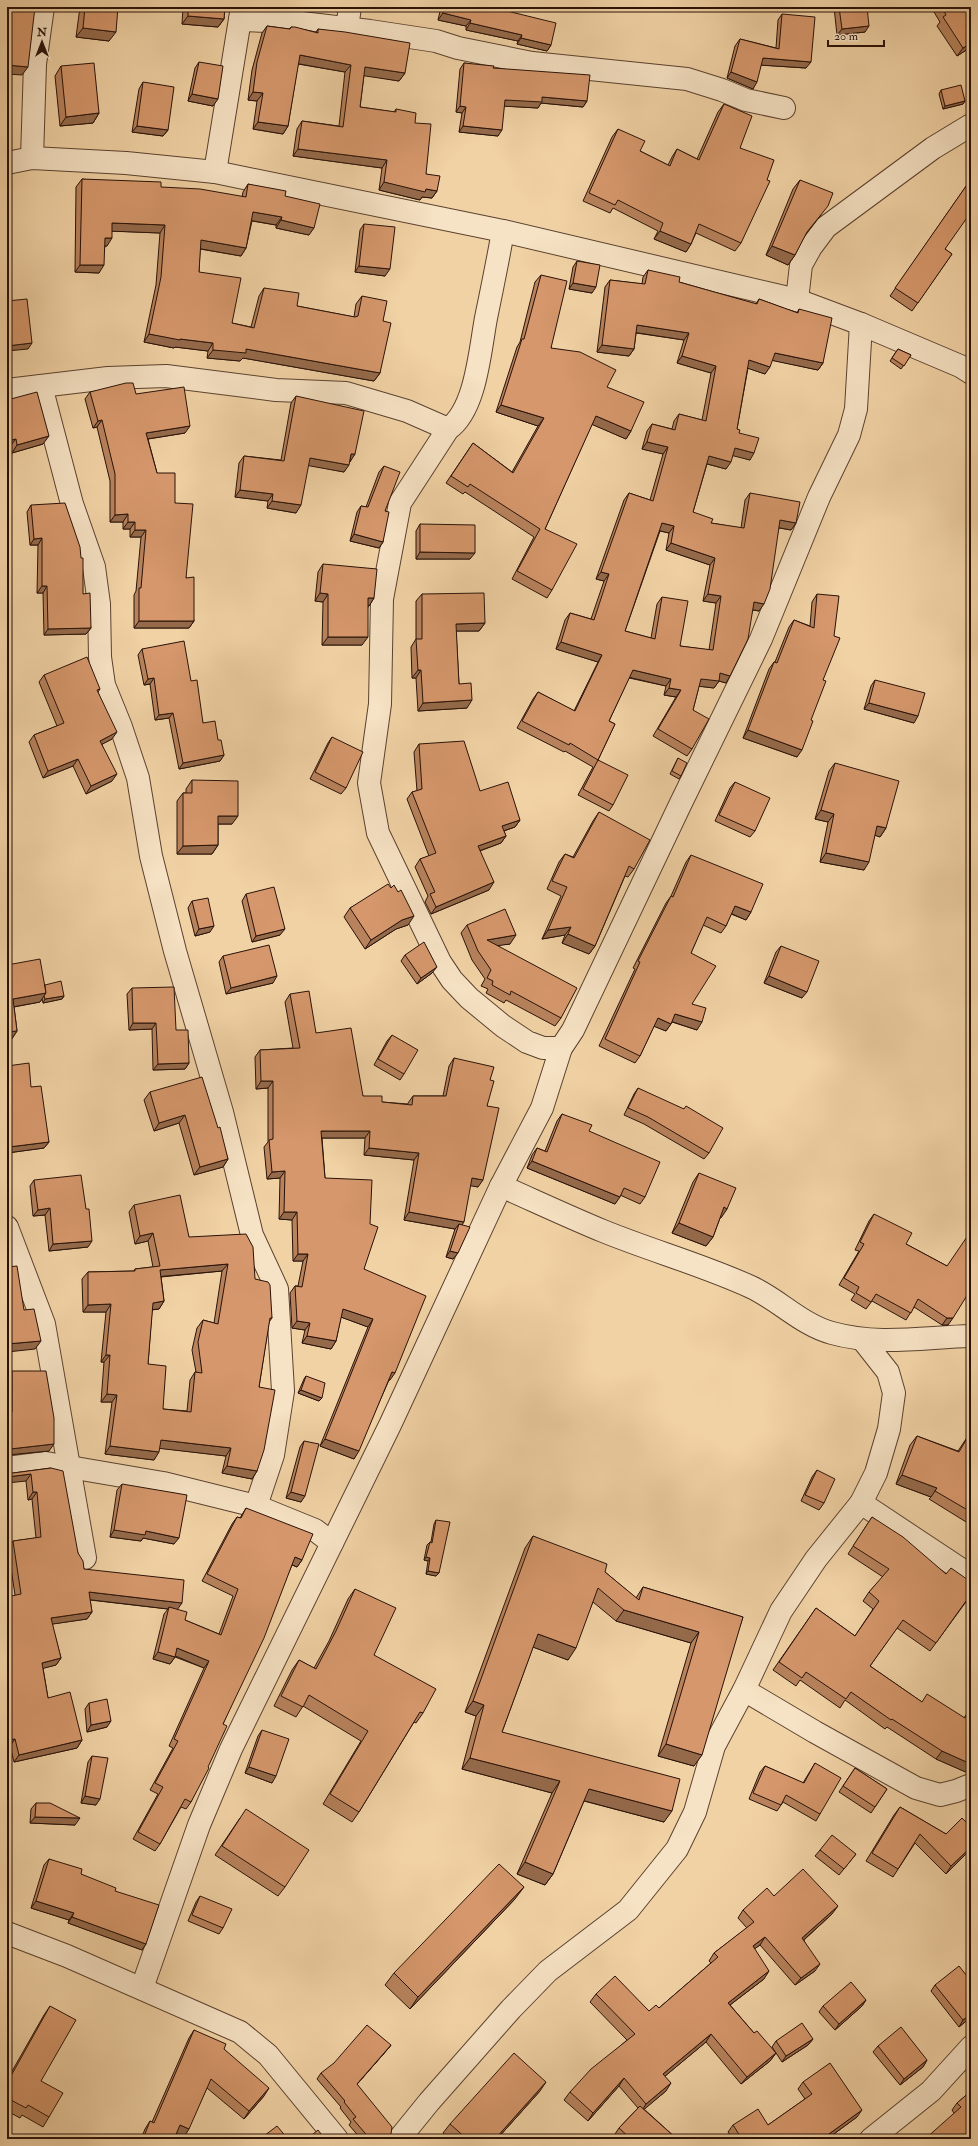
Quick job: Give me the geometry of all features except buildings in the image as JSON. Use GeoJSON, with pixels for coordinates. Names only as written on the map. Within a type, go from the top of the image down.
{"type":"FeatureCollection","features":[{"type":"Feature","properties":{"kind":"street"},"geometry":{"type":"LineString","coordinates":[[32,158],[36,64],[43,7]]}},
{"type":"Feature","properties":{"kind":"street"},"geometry":{"type":"LineString","coordinates":[[215,172],[241,13],[293,22],[348,18],[458,48],[532,63],[687,79],[722,90],[746,100],[784,108]]}},
{"type":"Feature","properties":{"kind":"street"},"geometry":{"type":"LineString","coordinates":[[797,300],[801,265],[811,247],[826,227],[933,148],[971,125]]}},
{"type":"Feature","properties":{"kind":"street"},"geometry":{"type":"LineString","coordinates":[[7,163],[32,158],[126,163],[215,172],[503,231],[797,300],[861,324],[971,372]]}},
{"type":"Feature","properties":{"kind":"street"},"geometry":{"type":"LineString","coordinates":[[503,231],[479,366],[469,399],[456,424],[448,429],[400,503],[382,599],[380,704],[369,783],[378,833],[440,962],[452,980],[469,998],[503,1026],[527,1042],[552,1048]]}},
{"type":"Feature","properties":{"kind":"street"},"geometry":{"type":"LineString","coordinates":[[142,1988],[199,1825],[231,1749],[390,1425],[501,1186],[542,1108],[552,1082],[552,1048],[573,1030],[761,639],[819,497],[849,435],[856,409],[861,324]]}},
{"type":"Feature","properties":{"kind":"street"},"geometry":{"type":"LineString","coordinates":[[7,390],[108,378],[166,376],[276,390],[346,394],[407,411],[448,429]]}},
{"type":"Feature","properties":{"kind":"street"},"geometry":{"type":"LineString","coordinates":[[41,386],[72,504],[94,567],[99,604],[100,657],[104,685],[121,727],[138,778],[155,870],[175,951],[222,1112],[252,1235],[277,1289],[283,1391],[274,1455],[256,1506]]}},
{"type":"Feature","properties":{"kind":"street"},"geometry":{"type":"LineString","coordinates":[[501,1186],[604,1231],[706,1268],[752,1288],[805,1320],[831,1333],[862,1339],[910,1340],[971,1336]]}},
{"type":"Feature","properties":{"kind":"street"},"geometry":{"type":"LineString","coordinates":[[7,1227],[44,1324],[85,1558]]}},
{"type":"Feature","properties":{"kind":"street"},"geometry":{"type":"LineString","coordinates":[[400,2139],[429,2102],[511,2008],[548,1971],[628,1910],[656,1878],[677,1849],[695,1812],[714,1746],[744,1690],[781,1611],[816,1559],[861,1503],[876,1472],[889,1429],[894,1393],[888,1372],[862,1339]]}},
{"type":"Feature","properties":{"kind":"street"},"geometry":{"type":"LineString","coordinates":[[7,1468],[46,1463],[164,1483],[256,1506],[332,1543]]}},
{"type":"Feature","properties":{"kind":"street"},"geometry":{"type":"LineString","coordinates":[[861,1503],[971,1576]]}},
{"type":"Feature","properties":{"kind":"street"},"geometry":{"type":"LineString","coordinates":[[744,1690],[815,1732],[916,1788],[940,1795],[971,1785]]}},
{"type":"Feature","properties":{"kind":"street"},"geometry":{"type":"LineString","coordinates":[[7,1933],[142,1988],[240,2032],[268,2055],[337,2139]]}},
{"type":"Feature","properties":{"kind":"street"},"geometry":{"type":"LineString","coordinates":[[875,2138],[931,2091],[971,2047]]}}]}
